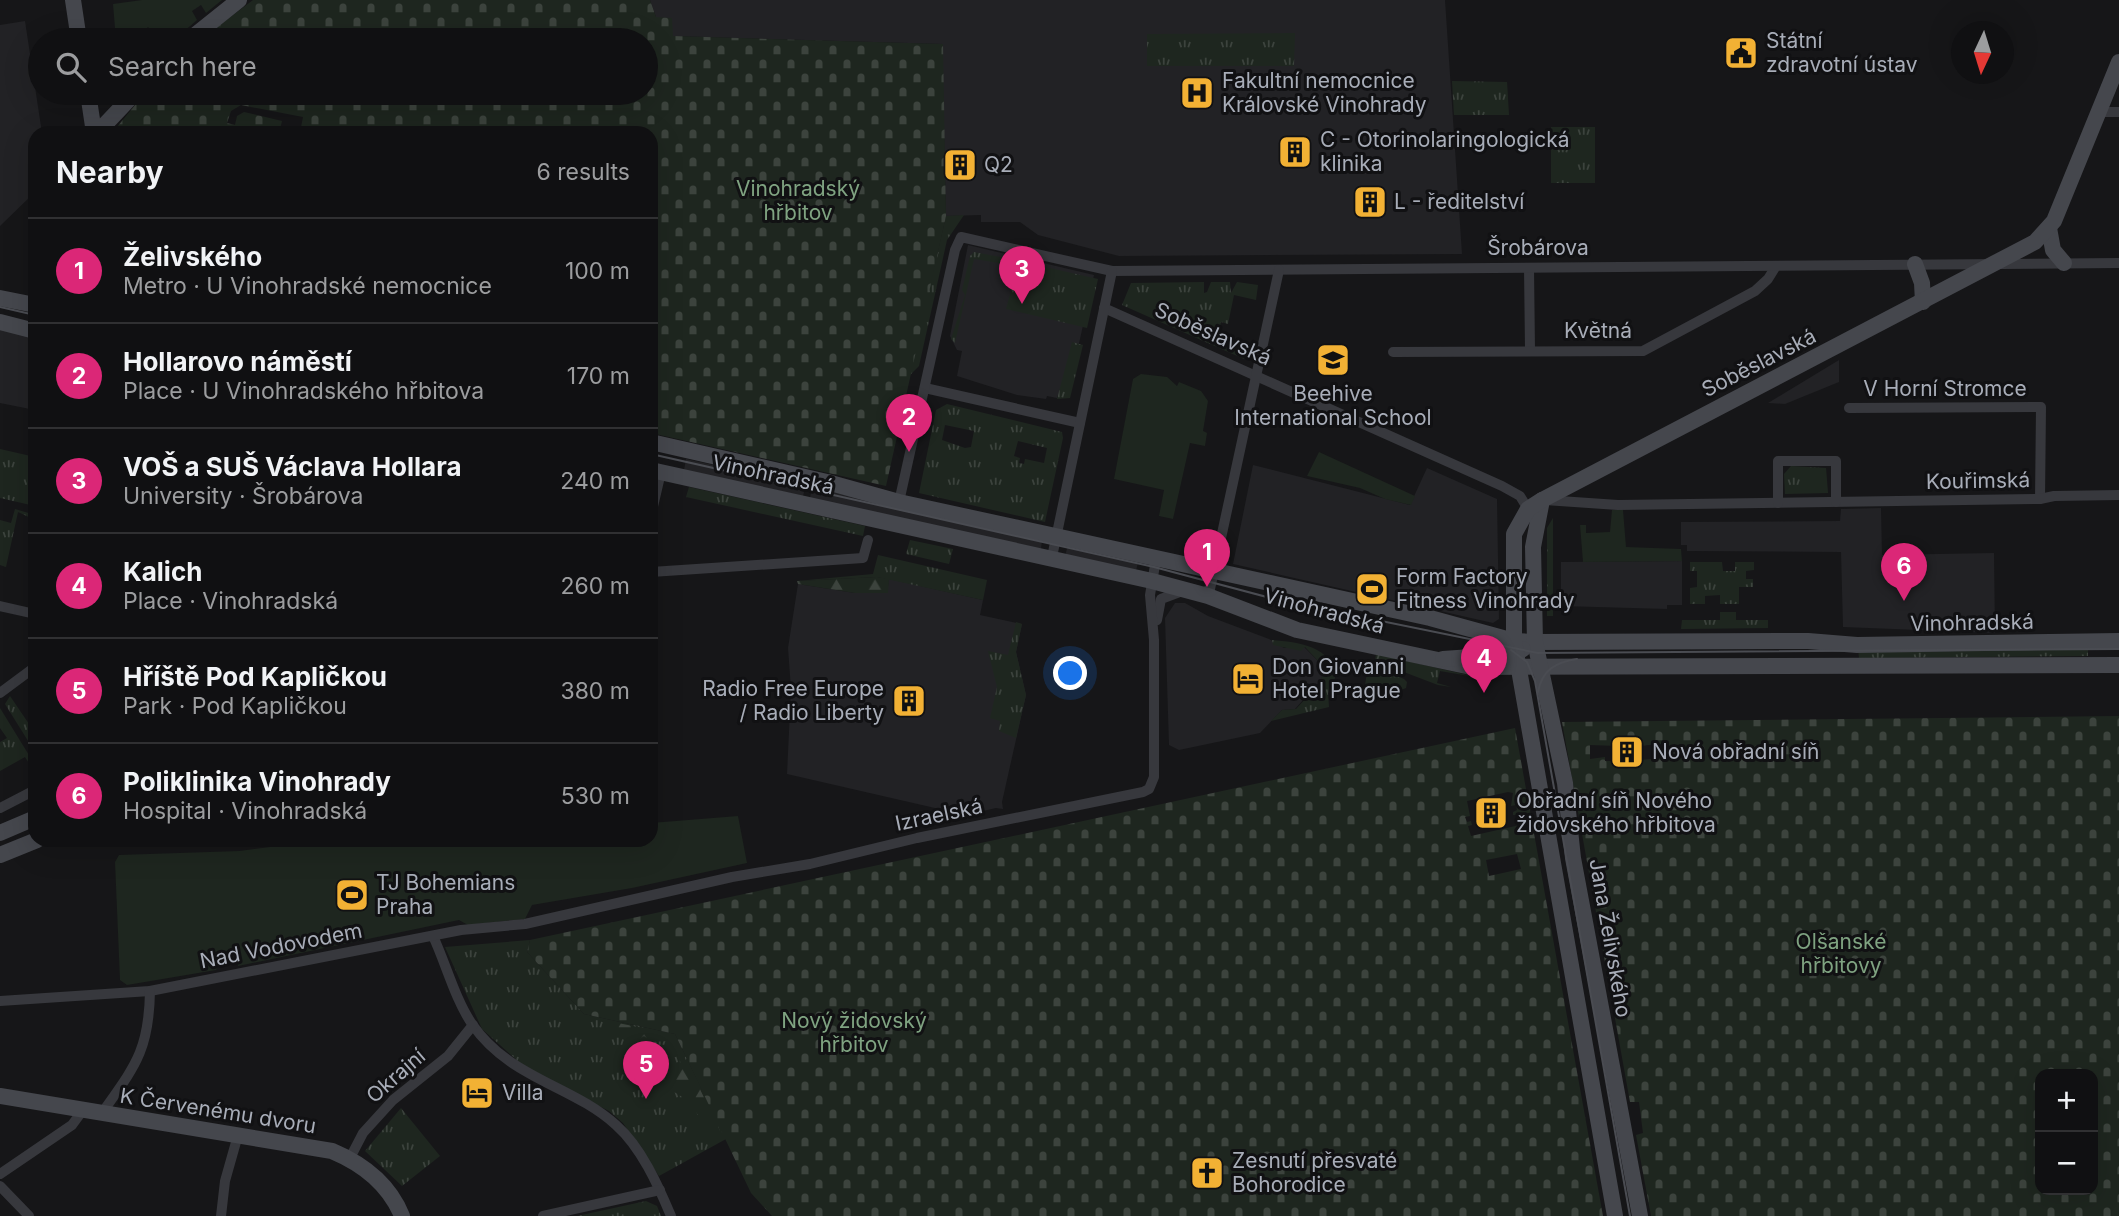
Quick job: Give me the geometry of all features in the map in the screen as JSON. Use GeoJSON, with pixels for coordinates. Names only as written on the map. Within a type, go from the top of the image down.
{"type":"FeatureCollection","features":[{"type":"Feature","properties":{"kind":"main road"},"geometry":{"type":"LineString","coordinates":[[73,0],[77,28]]}},
{"type":"Feature","properties":{"kind":"main road"},"geometry":{"type":"LineString","coordinates":[[204,28],[239,0]]}},
{"type":"Feature","properties":{"kind":"main road"},"geometry":{"type":"LineString","coordinates":[[2064,263],[2053,250],[2049,228],[2119,62]]}},
{"type":"Feature","properties":{"kind":"main road"},"geometry":{"type":"LineString","coordinates":[[90,105],[94,126]]}},
{"type":"Feature","properties":{"kind":"main road"},"geometry":{"type":"LineString","coordinates":[[102,126],[123,105]]}},
{"type":"Feature","properties":{"kind":"main road","name":"Soběslavská"},"geometry":{"type":"LineString","coordinates":[[1528,509],[1996,264],[2035,242],[2049,228]]}},
{"type":"Feature","properties":{"kind":"main road"},"geometry":{"type":"LineString","coordinates":[[1915,264],[1922,283],[1923,302]]}},
{"type":"Feature","properties":{"kind":"main road"},"geometry":{"type":"LineString","coordinates":[[0,298],[28,304]]}},
{"type":"Feature","properties":{"kind":"main road"},"geometry":{"type":"LineString","coordinates":[[0,322],[28,329]]}},
{"type":"Feature","properties":{"kind":"main road","name":"Vinohradská"},"geometry":{"type":"LineString","coordinates":[[658,444],[827,482],[899,502],[1430,618],[1542,667],[2119,665]]}},
{"type":"Feature","properties":{"kind":"main road","name":"Vinohradská"},"geometry":{"type":"LineString","coordinates":[[658,471],[1152,581],[1194,592],[1287,627],[1471,667],[1515,654],[1535,642],[1825,642],[1857,645],[2119,641]]}},
{"type":"Feature","properties":{"kind":"main road","name":"Jana Želivského"},"geometry":{"type":"LineString","coordinates":[[1542,500],[1532,547],[1535,642],[1564,783],[1573,858],[1640,1216]]}},
{"type":"Feature","properties":{"kind":"main road","name":"Jana Želivského"},"geometry":{"type":"LineString","coordinates":[[1528,509],[1515,529],[1512,545],[1515,654],[1615,1216]]}},
{"type":"Feature","properties":{"kind":"main road"},"geometry":{"type":"LineString","coordinates":[[1825,642],[1833,665]]}},
{"type":"Feature","properties":{"kind":"main road"},"geometry":{"type":"LineString","coordinates":[[0,833],[28,821]]}},
{"type":"Feature","properties":{"kind":"main road"},"geometry":{"type":"LineString","coordinates":[[0,855],[28,844]]}},
{"type":"Feature","properties":{"kind":"main road","name":"K Červenému dvoru"},"geometry":{"type":"LineString","coordinates":[[0,1096],[313,1147],[350,1158],[383,1185],[402,1216]]}},
{"type":"Feature","properties":{"kind":"street"},"geometry":{"type":"LineString","coordinates":[[2099,112],[2119,112]]}},
{"type":"Feature","properties":{"kind":"street","name":"Šrobárova"},"geometry":{"type":"LineString","coordinates":[[925,388],[955,250],[961,237],[1112,271],[2119,263]]}},
{"type":"Feature","properties":{"kind":"street","name":"Květná"},"geometry":{"type":"LineString","coordinates":[[1392,352],[1643,351],[1755,290],[1768,279],[1776,265]]}},
{"type":"Feature","properties":{"kind":"street"},"geometry":{"type":"LineString","coordinates":[[1529,268],[1530,351]]}},
{"type":"Feature","properties":{"kind":"street"},"geometry":{"type":"LineString","coordinates":[[1154,640],[1161,599],[1210,589],[1279,270]]}},
{"type":"Feature","properties":{"kind":"street"},"geometry":{"type":"LineString","coordinates":[[1052,557],[1112,271]]}},
{"type":"Feature","properties":{"kind":"street","name":"Soběslavská"},"geometry":{"type":"LineString","coordinates":[[1104,308],[1515,493],[1528,509]]}},
{"type":"Feature","properties":{"kind":"street"},"geometry":{"type":"LineString","coordinates":[[899,502],[925,388],[1080,423]]}},
{"type":"Feature","properties":{"kind":"street","name":"V Horní Stromce"},"geometry":{"type":"LineString","coordinates":[[1849,408],[2041,407],[2040,499]]}},
{"type":"Feature","properties":{"kind":"street"},"geometry":{"type":"LineString","coordinates":[[1779,503],[1778,461],[1836,461],[1836,502]]}},
{"type":"Feature","properties":{"kind":"street","name":"Kouřimská"},"geometry":{"type":"LineString","coordinates":[[1542,500],[1618,505],[2040,499],[2054,496],[2119,495]]}},
{"type":"Feature","properties":{"kind":"street"},"geometry":{"type":"LineString","coordinates":[[658,572],[863,558],[868,540]]}},
{"type":"Feature","properties":{"kind":"street"},"geometry":{"type":"LineString","coordinates":[[1154,640],[1152,581],[1156,559]]}},
{"type":"Feature","properties":{"kind":"street"},"geometry":{"type":"LineString","coordinates":[[0,606],[28,612]]}},
{"type":"Feature","properties":{"kind":"street","name":"Izraelská"},"geometry":{"type":"LineString","coordinates":[[732,877],[810,864],[917,838],[1136,793],[1151,786],[1155,767],[1154,640]]}},
{"type":"Feature","properties":{"kind":"street"},"geometry":{"type":"LineString","coordinates":[[0,693],[28,672]]}},
{"type":"Feature","properties":{"kind":"street"},"geometry":{"type":"LineString","coordinates":[[0,808],[28,794]]}},
{"type":"Feature","properties":{"kind":"street","name":"Nad Vodovodem"},"geometry":{"type":"LineString","coordinates":[[0,1000],[150,991],[433,936],[532,923],[732,877]]}},
{"type":"Feature","properties":{"kind":"street"},"geometry":{"type":"LineString","coordinates":[[433,936],[473,1025],[505,1059],[522,1071],[616,1124],[632,1144],[660,1190],[671,1216]]}},
{"type":"Feature","properties":{"kind":"street"},"geometry":{"type":"LineString","coordinates":[[102,1113],[140,1056],[149,1028],[150,991]]}},
{"type":"Feature","properties":{"kind":"street","name":"Okrajní"},"geometry":{"type":"LineString","coordinates":[[350,1158],[363,1133],[393,1100],[448,1056],[473,1025]]}},
{"type":"Feature","properties":{"kind":"street"},"geometry":{"type":"LineString","coordinates":[[0,1174],[72,1125],[83,1110]]}},
{"type":"Feature","properties":{"kind":"street"},"geometry":{"type":"LineString","coordinates":[[221,1216],[225,1181],[238,1135]]}},
{"type":"Feature","properties":{"kind":"street"},"geometry":{"type":"LineString","coordinates":[[0,1186],[29,1216]]}},
{"type":"Feature","properties":{"kind":"street"},"geometry":{"type":"LineString","coordinates":[[543,1216],[660,1190]]}},
{"type":"Feature","properties":{"kind":"shaded area","name":"Fakultní nemocnice Královské Vinohrady"},"geometry":{"type":"Polygon","coordinates":[[[650,0],[1445,0],[1462,254],[1119,256],[1038,235],[1020,222],[981,222],[981,215],[946,216],[942,44],[672,36],[656,17],[650,0]]]}},
{"type":"Feature","properties":{"kind":"shaded area"},"geometry":{"type":"Polygon","coordinates":[[[25,21],[28,41],[28,105],[38,105],[41,126],[28,126],[28,199],[0,226],[0,25],[25,21]]]}},
{"type":"Feature","properties":{"kind":"shaded area"},"geometry":{"type":"Polygon","coordinates":[[[968,245],[1094,275],[1068,394],[1059,392],[1057,398],[1047,396],[1046,399],[1017,395],[957,376],[962,351],[957,350],[950,336],[968,245]]]}},
{"type":"Feature","properties":{"kind":"shaded area"},"geometry":{"type":"Polygon","coordinates":[[[0,328],[28,335],[28,409],[0,403],[0,328]]]}},
{"type":"Feature","properties":{"kind":"shaded area"},"geometry":{"type":"Polygon","coordinates":[[[1839,360],[1839,382],[1785,404],[1768,403],[1839,360]]]}},
{"type":"Feature","properties":{"kind":"shaded area"},"geometry":{"type":"Polygon","coordinates":[[[686,459],[806,485],[803,496],[684,470],[686,459]]]}},
{"type":"Feature","properties":{"kind":"shaded area"},"geometry":{"type":"Polygon","coordinates":[[[1253,465],[1410,505],[1427,468],[1497,499],[1499,619],[1493,623],[1233,564],[1253,465]]]}},
{"type":"Feature","properties":{"kind":"shaded area"},"geometry":{"type":"Polygon","coordinates":[[[819,484],[1042,540],[1041,549],[810,498],[812,487],[818,488],[819,484]]]}},
{"type":"Feature","properties":{"kind":"shaded area"},"geometry":{"type":"Polygon","coordinates":[[[1881,508],[1882,555],[1994,553],[1995,633],[1843,627],[1841,552],[1687,551],[1687,545],[1681,545],[1681,522],[1840,521],[1841,509],[1881,508]]]}},
{"type":"Feature","properties":{"kind":"shaded area"},"geometry":{"type":"Polygon","coordinates":[[[1068,545],[1138,562],[1136,571],[1065,556],[1068,545]]]}},
{"type":"Feature","properties":{"kind":"shaded area"},"geometry":{"type":"Polygon","coordinates":[[[1682,561],[1682,605],[1667,605],[1667,609],[1561,606],[1561,562],[1682,561]]]}},
{"type":"Feature","properties":{"kind":"shaded area"},"geometry":{"type":"Polygon","coordinates":[[[889,579],[983,600],[980,615],[1022,624],[1016,652],[1026,695],[1002,802],[1003,809],[996,808],[962,816],[960,808],[948,811],[787,774],[791,689],[788,648],[798,584],[855,593],[887,593],[889,579]]]}},
{"type":"Feature","properties":{"kind":"shaded area"},"geometry":{"type":"Polygon","coordinates":[[[1175,603],[1185,603],[1208,616],[1269,639],[1284,648],[1304,647],[1321,664],[1322,679],[1295,709],[1282,710],[1260,733],[1179,750],[1169,745],[1165,618],[1175,603]]]}},
{"type":"Feature","properties":{"kind":"green space"},"geometry":{"type":"Polygon","coordinates":[[[142,0],[222,0],[206,13],[201,5],[192,11],[197,20],[188,28],[115,28],[113,4],[142,0]]]}},
{"type":"Feature","properties":{"kind":"green space","name":"Vinohradský hřbitov"},"geometry":{"type":"Polygon","coordinates":[[[253,0],[650,0],[656,17],[672,18],[673,36],[943,44],[946,216],[886,486],[658,435],[658,126],[301,126],[303,117],[241,105],[658,105],[658,28],[216,28],[253,0]]]}},
{"type":"Feature","properties":{"kind":"green space"},"geometry":{"type":"Polygon","coordinates":[[[1295,33],[1294,66],[1147,66],[1147,34],[1295,33]]]}},
{"type":"Feature","properties":{"kind":"green space"},"geometry":{"type":"Polygon","coordinates":[[[1452,81],[1507,82],[1509,115],[1454,115],[1452,81]]]}},
{"type":"Feature","properties":{"kind":"green space","name":"Vinohradský hřbitov"},"geometry":{"type":"Polygon","coordinates":[[[135,105],[241,105],[231,111],[227,123],[235,125],[237,116],[244,112],[282,121],[281,126],[118,126],[135,105]]]}},
{"type":"Feature","properties":{"kind":"green space"},"geometry":{"type":"Polygon","coordinates":[[[1551,127],[1595,127],[1595,183],[1551,183],[1551,127]]]}},
{"type":"Feature","properties":{"kind":"green space"},"geometry":{"type":"Polygon","coordinates":[[[964,215],[947,240],[919,366],[909,376],[946,216],[964,215]]]}},
{"type":"Feature","properties":{"kind":"green space"},"geometry":{"type":"Polygon","coordinates":[[[974,252],[1006,258],[1005,264],[974,259],[955,343],[951,339],[965,295],[962,290],[970,256],[974,252]]]}},
{"type":"Feature","properties":{"kind":"green space"},"geometry":{"type":"Polygon","coordinates":[[[1019,261],[1098,279],[1087,328],[1006,309],[1019,261]]]}},
{"type":"Feature","properties":{"kind":"green space"},"geometry":{"type":"Polygon","coordinates":[[[1204,282],[1204,293],[1211,282],[1230,282],[1231,293],[1237,282],[1258,285],[1256,300],[1234,295],[1228,324],[1221,322],[1217,342],[1246,349],[1244,359],[1122,305],[1131,283],[1204,282]]]}},
{"type":"Feature","properties":{"kind":"green space"},"geometry":{"type":"Polygon","coordinates":[[[1072,342],[1083,345],[1070,398],[1057,399],[1072,342]]]}},
{"type":"Feature","properties":{"kind":"green space"},"geometry":{"type":"Polygon","coordinates":[[[1141,374],[1167,377],[1177,386],[1179,382],[1201,391],[1208,401],[1203,431],[1207,433],[1205,446],[1190,443],[1173,519],[1159,516],[1164,490],[1114,479],[1133,379],[1141,374]]]}},
{"type":"Feature","properties":{"kind":"green space"},"geometry":{"type":"Polygon","coordinates":[[[947,404],[1062,432],[1045,522],[919,493],[936,410],[947,404]],[[945,425],[942,440],[965,448],[971,447],[974,431],[945,425]],[[1018,441],[1014,456],[1020,458],[1019,463],[1024,464],[1025,459],[1044,463],[1047,448],[1018,441]]]}},
{"type":"Feature","properties":{"kind":"green space"},"geometry":{"type":"Polygon","coordinates":[[[0,449],[28,455],[28,504],[0,498],[0,449]]]}},
{"type":"Feature","properties":{"kind":"green space"},"geometry":{"type":"Polygon","coordinates":[[[1319,452],[1415,496],[1411,505],[1385,499],[1360,488],[1307,476],[1319,452]]]}},
{"type":"Feature","properties":{"kind":"green space"},"geometry":{"type":"Polygon","coordinates":[[[1791,466],[1826,468],[1828,493],[1785,494],[1784,474],[1791,466]]]}},
{"type":"Feature","properties":{"kind":"green space"},"geometry":{"type":"Polygon","coordinates":[[[689,487],[865,526],[863,536],[686,497],[689,487]]]}},
{"type":"Feature","properties":{"kind":"green space"},"geometry":{"type":"Polygon","coordinates":[[[15,509],[28,513],[28,517],[18,512],[6,567],[0,565],[0,520],[11,523],[15,509]]]}},
{"type":"Feature","properties":{"kind":"green space"},"geometry":{"type":"Polygon","coordinates":[[[1612,510],[1623,510],[1626,547],[1681,549],[1682,561],[1583,562],[1580,525],[1586,525],[1586,533],[1610,532],[1612,510]]]}},
{"type":"Feature","properties":{"kind":"green space"},"geometry":{"type":"Polygon","coordinates":[[[1553,518],[1553,616],[1547,616],[1547,528],[1553,518]]]}},
{"type":"Feature","properties":{"kind":"green space"},"geometry":{"type":"Polygon","coordinates":[[[910,540],[953,549],[949,564],[906,554],[910,540]]]}},
{"type":"Feature","properties":{"kind":"green space"},"geometry":{"type":"Polygon","coordinates":[[[878,555],[987,580],[983,600],[877,577],[797,581],[873,574],[878,555]]]}},
{"type":"Feature","properties":{"kind":"green space"},"geometry":{"type":"Polygon","coordinates":[[[1690,562],[1722,562],[1723,571],[1735,571],[1735,562],[1754,562],[1754,570],[1746,571],[1746,579],[1753,579],[1753,587],[1739,587],[1739,604],[1720,604],[1720,595],[1705,596],[1705,604],[1690,604],[1690,588],[1697,587],[1697,571],[1690,571],[1690,562]]]}},
{"type":"Feature","properties":{"kind":"green space"},"geometry":{"type":"Polygon","coordinates":[[[877,577],[889,579],[888,593],[855,593],[798,584],[797,581],[877,577]]]}},
{"type":"Feature","properties":{"kind":"green space"},"geometry":{"type":"Polygon","coordinates":[[[1720,612],[1736,612],[1736,620],[1768,620],[1768,628],[1681,629],[1682,620],[1720,620],[1720,612]]]}},
{"type":"Feature","properties":{"kind":"green space"},"geometry":{"type":"Polygon","coordinates":[[[1016,622],[1022,624],[1016,652],[1026,695],[1016,738],[999,731],[1000,721],[990,718],[997,687],[988,651],[1008,655],[1016,622]]]}},
{"type":"Feature","properties":{"kind":"green space"},"geometry":{"type":"Polygon","coordinates":[[[1272,640],[1303,644],[1321,652],[1328,659],[1335,678],[1328,693],[1329,707],[1271,721],[1282,710],[1296,709],[1320,683],[1323,674],[1319,667],[1321,664],[1305,647],[1301,651],[1273,645],[1272,640]]]}},
{"type":"Feature","properties":{"kind":"green space"},"geometry":{"type":"Polygon","coordinates":[[[2088,646],[2088,656],[1859,658],[1858,648],[2088,646]]]}},
{"type":"Feature","properties":{"kind":"green space"},"geometry":{"type":"Polygon","coordinates":[[[1376,654],[1481,678],[1440,671],[1437,683],[1451,687],[1438,685],[1375,661],[1376,654]]]}},
{"type":"Feature","properties":{"kind":"green space"},"geometry":{"type":"Polygon","coordinates":[[[1372,666],[1404,679],[1407,682],[1406,688],[1382,697],[1382,689],[1365,685],[1368,667],[1372,666]]]}},
{"type":"Feature","properties":{"kind":"green space"},"geometry":{"type":"Polygon","coordinates":[[[10,696],[28,723],[28,741],[5,704],[10,696]]]}},
{"type":"Feature","properties":{"kind":"green space"},"geometry":{"type":"Polygon","coordinates":[[[0,708],[28,754],[28,762],[25,757],[0,771],[0,742],[7,738],[0,728],[0,708]]]}},
{"type":"Feature","properties":{"kind":"green space","name":"Olšanské hřbitovy"},"geometry":{"type":"Polygon","coordinates":[[[2119,716],[2119,1216],[1651,1216],[1636,1135],[1643,1133],[1639,1102],[1630,1102],[1562,722],[2119,716]],[[1621,738],[1619,746],[1590,745],[1590,759],[1605,757],[1605,761],[1615,761],[1627,767],[1639,760],[1664,758],[1663,744],[1634,746],[1632,738],[1621,738]]]}},
{"type":"Feature","properties":{"kind":"green space","name":"Nový židovský hřbitov"},"geometry":{"type":"Polygon","coordinates":[[[1515,728],[1603,1216],[772,1216],[751,1193],[675,1034],[584,1014],[527,952],[530,940],[1515,728]],[[1513,793],[1467,801],[1470,816],[1465,817],[1467,822],[1471,821],[1472,825],[1468,826],[1471,836],[1520,825],[1518,815],[1513,815],[1517,810],[1516,805],[1511,806],[1513,793]],[[1517,854],[1486,860],[1489,876],[1521,869],[1517,854]]]}},
{"type":"Feature","properties":{"kind":"green space","name":"TJ Bohemians Praha"},"geometry":{"type":"Polygon","coordinates":[[[738,816],[747,863],[632,888],[532,905],[525,919],[468,925],[459,920],[238,966],[238,963],[221,964],[216,970],[127,985],[120,980],[115,862],[119,855],[239,851],[271,847],[658,847],[658,822],[738,816]]]}},
{"type":"Feature","properties":{"kind":"green space"},"geometry":{"type":"Polygon","coordinates":[[[530,940],[527,952],[584,1014],[675,1034],[726,1139],[659,1176],[623,1123],[609,1111],[529,1071],[482,1029],[445,947],[530,940]]]}},
{"type":"Feature","properties":{"kind":"green space"},"geometry":{"type":"Polygon","coordinates":[[[618,1023],[672,1034],[673,1037],[669,1041],[652,1042],[644,1036],[632,1044],[618,1029],[618,1023]]]}},
{"type":"Feature","properties":{"kind":"green space"},"geometry":{"type":"Polygon","coordinates":[[[675,1052],[682,1052],[724,1139],[714,1137],[687,1100],[671,1090],[673,1075],[682,1065],[675,1052]]]}},
{"type":"Feature","properties":{"kind":"green space"},"geometry":{"type":"Polygon","coordinates":[[[401,1108],[440,1156],[402,1186],[365,1151],[401,1108]]]}},
{"type":"Feature","properties":{"kind":"green space"},"geometry":{"type":"Polygon","coordinates":[[[646,1201],[657,1206],[661,1216],[577,1216],[646,1201]]]}},
{"type":"Feature","properties":{"kind":"tram line"},"geometry":{"type":"LineString","coordinates":[[0,307],[28,313]]}},
{"type":"Feature","properties":{"kind":"tram line"},"geometry":{"type":"LineString","coordinates":[[658,456],[1154,567],[1278,600],[1538,653],[2119,649]]}},
{"type":"Feature","properties":{"kind":"tram line"},"geometry":{"type":"LineString","coordinates":[[1511,650],[1527,662],[1535,681],[1630,1216]]}},
{"type":"Feature","properties":{"kind":"tram line"},"geometry":{"type":"LineString","coordinates":[[1538,692],[1543,678],[1551,668],[1577,659]]}},
{"type":"Feature","properties":{"kind":"place","name":"Státní zdravotní ústav"},"geometry":{"type":"Point","coordinates":[1741,53]}},
{"type":"Feature","properties":{"kind":"place","name":"Fakultní nemocnice Královské Vinohrady"},"geometry":{"type":"Point","coordinates":[1197,93]}},
{"type":"Feature","properties":{"kind":"place","name":"C - Otorinolaringologická klinika"},"geometry":{"type":"Point","coordinates":[1295,152]}},
{"type":"Feature","properties":{"kind":"place","name":"Q2"},"geometry":{"type":"Point","coordinates":[960,165]}},
{"type":"Feature","properties":{"kind":"place","name":"L - ředitelství"},"geometry":{"type":"Point","coordinates":[1370,202]}},
{"type":"Feature","properties":{"kind":"place","name":"VOŠ a SUŠ Václava Hollara"},"geometry":{"type":"Point","coordinates":[1022,304]}},
{"type":"Feature","properties":{"kind":"place","name":"Beehive International School"},"geometry":{"type":"Point","coordinates":[1333,360]}},
{"type":"Feature","properties":{"kind":"place","name":"Hollarovo náměstí"},"geometry":{"type":"Point","coordinates":[909,452]}},
{"type":"Feature","properties":{"kind":"place","name":"Želivského"},"geometry":{"type":"Point","coordinates":[1207,587]}},
{"type":"Feature","properties":{"kind":"place","name":"Form Factory Fitness Vinohrady"},"geometry":{"type":"Point","coordinates":[1372,589]}},
{"type":"Feature","properties":{"kind":"place","name":"Poliklinika Vinohrady"},"geometry":{"type":"Point","coordinates":[1904,601]}},
{"type":"Feature","properties":{"kind":"place","name":"Don Giovanni Hotel Prague"},"geometry":{"type":"Point","coordinates":[1248,679]}},
{"type":"Feature","properties":{"kind":"place","name":"Kalich"},"geometry":{"type":"Point","coordinates":[1484,693]}},
{"type":"Feature","properties":{"kind":"place","name":"Radio Free Europe / Radio Liberty"},"geometry":{"type":"Point","coordinates":[909,701]}},
{"type":"Feature","properties":{"kind":"place","name":"Nová obřadní síň"},"geometry":{"type":"Point","coordinates":[1627,752]}},
{"type":"Feature","properties":{"kind":"place","name":"Obřadní síň Nového židovského hřbitova"},"geometry":{"type":"Point","coordinates":[1491,813]}},
{"type":"Feature","properties":{"kind":"place","name":"TJ Bohemians Praha"},"geometry":{"type":"Point","coordinates":[352,895]}},
{"type":"Feature","properties":{"kind":"place","name":"Villa"},"geometry":{"type":"Point","coordinates":[477,1093]}},
{"type":"Feature","properties":{"kind":"place","name":"Hříště Pod Kapličkou"},"geometry":{"type":"Point","coordinates":[646,1099]}},
{"type":"Feature","properties":{"kind":"place","name":"Zesnutí přesvaté Bohorodice"},"geometry":{"type":"Point","coordinates":[1207,1173]}}]}
